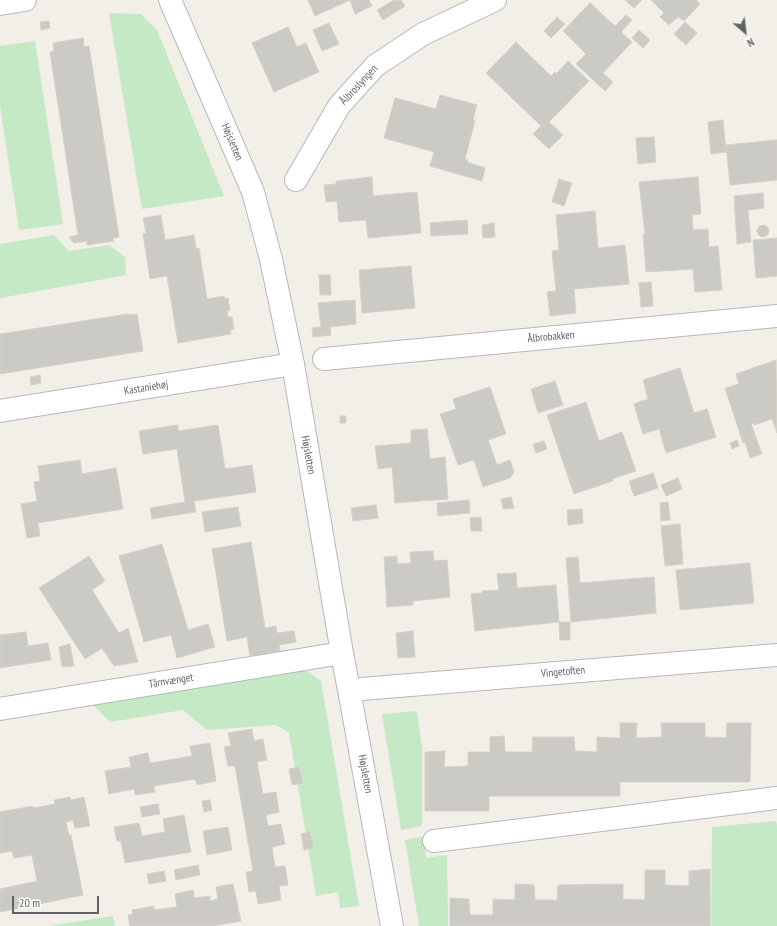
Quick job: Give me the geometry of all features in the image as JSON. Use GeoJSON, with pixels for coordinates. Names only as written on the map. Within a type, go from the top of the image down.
{"type":"FeatureCollection","features":[{"type":"Feature","properties":{"kind":"street"},"geometry":{"type":"LineString","coordinates":[[0,4],[25,0]]}},
{"type":"Feature","properties":{"kind":"street","name":"Højsletten"},"geometry":{"type":"LineString","coordinates":[[170,0],[253,192],[271,259],[293,364],[342,653],[392,926]]}},
{"type":"Feature","properties":{"kind":"street","name":"Ålbroslyngen"},"geometry":{"type":"LineString","coordinates":[[296,180],[339,106],[375,66],[423,34],[495,0]]}},
{"type":"Feature","properties":{"kind":"street","name":"Ålbrobakken"},"geometry":{"type":"LineString","coordinates":[[324,358],[777,316]]}},
{"type":"Feature","properties":{"kind":"street","name":"Kastaniehøj"},"geometry":{"type":"LineString","coordinates":[[0,411],[293,364]]}},
{"type":"Feature","properties":{"kind":"street","name":"Tårnvænget"},"geometry":{"type":"LineString","coordinates":[[0,709],[342,653]]}},
{"type":"Feature","properties":{"kind":"street","name":"Vingetoften"},"geometry":{"type":"LineString","coordinates":[[349,690],[777,655]]}},
{"type":"Feature","properties":{"kind":"street"},"geometry":{"type":"LineString","coordinates":[[434,841],[777,798]]}},
{"type":"Feature","properties":{"kind":"green space"},"geometry":{"type":"Polygon","coordinates":[[[109,13],[141,14],[157,30],[224,196],[142,209],[109,13]]]}},
{"type":"Feature","properties":{"kind":"green space"},"geometry":{"type":"Polygon","coordinates":[[[35,41],[63,224],[19,230],[0,106],[0,46],[35,41]]]}},
{"type":"Feature","properties":{"kind":"green space"},"geometry":{"type":"Polygon","coordinates":[[[54,235],[69,251],[109,245],[125,257],[126,275],[0,298],[0,244],[54,235]]]}},
{"type":"Feature","properties":{"kind":"green space"},"geometry":{"type":"Polygon","coordinates":[[[305,670],[321,681],[359,906],[340,908],[338,892],[316,896],[289,733],[276,725],[207,730],[183,710],[110,722],[91,703],[305,670]]]}},
{"type":"Feature","properties":{"kind":"green space"},"geometry":{"type":"Polygon","coordinates":[[[417,711],[422,749],[422,826],[401,830],[382,714],[417,711]]]}},
{"type":"Feature","properties":{"kind":"green space"},"geometry":{"type":"Polygon","coordinates":[[[776,821],[777,926],[711,926],[712,827],[776,821]]]}},
{"type":"Feature","properties":{"kind":"green space"},"geometry":{"type":"Polygon","coordinates":[[[424,836],[426,858],[447,855],[448,926],[419,926],[405,840],[424,836]]]}},
{"type":"Feature","properties":{"kind":"green space"},"geometry":{"type":"Polygon","coordinates":[[[113,916],[115,926],[49,926],[113,916]]]}},
{"type":"Feature","properties":{"kind":"building"},"geometry":{"type":"Polygon","coordinates":[[[308,0],[350,0],[315,16],[308,0]]]}},
{"type":"Feature","properties":{"kind":"building"},"geometry":{"type":"Polygon","coordinates":[[[350,0],[369,0],[372,6],[355,14],[350,0]]]}},
{"type":"Feature","properties":{"kind":"building"},"geometry":{"type":"Polygon","coordinates":[[[394,0],[401,0],[405,6],[383,20],[377,10],[394,0]]]}},
{"type":"Feature","properties":{"kind":"building"},"geometry":{"type":"Polygon","coordinates":[[[625,0],[642,0],[634,8],[625,0]]]}},
{"type":"Feature","properties":{"kind":"building"},"geometry":{"type":"Polygon","coordinates":[[[651,0],[696,0],[700,4],[684,21],[678,17],[669,25],[660,17],[664,13],[651,0]]]}},
{"type":"Feature","properties":{"kind":"building"},"geometry":{"type":"Polygon","coordinates":[[[590,3],[615,26],[626,15],[632,20],[621,32],[632,42],[603,73],[613,82],[605,91],[576,64],[586,54],[563,31],[590,3]]]}},
{"type":"Feature","properties":{"kind":"building"},"geometry":{"type":"Polygon","coordinates":[[[557,17],[565,24],[551,38],[544,31],[557,17]]]}},
{"type":"Feature","properties":{"kind":"building"},"geometry":{"type":"Polygon","coordinates":[[[49,21],[50,28],[41,30],[40,22],[49,21]]]}},
{"type":"Feature","properties":{"kind":"building"},"geometry":{"type":"Polygon","coordinates":[[[685,22],[697,33],[686,45],[674,34],[685,22]]]}},
{"type":"Feature","properties":{"kind":"building"},"geometry":{"type":"Polygon","coordinates":[[[329,23],[339,44],[322,51],[313,30],[329,23]]]}},
{"type":"Feature","properties":{"kind":"building"},"geometry":{"type":"Polygon","coordinates":[[[288,27],[297,47],[306,43],[319,72],[274,92],[252,43],[288,27]]]}},
{"type":"Feature","properties":{"kind":"building"},"geometry":{"type":"Polygon","coordinates":[[[639,30],[650,40],[643,48],[632,38],[639,30]]]}},
{"type":"Feature","properties":{"kind":"building"},"geometry":{"type":"Polygon","coordinates":[[[83,38],[84,47],[89,46],[119,237],[113,238],[114,241],[87,245],[87,241],[74,243],[69,237],[78,235],[50,52],[54,51],[53,43],[83,38]]]}},
{"type":"Feature","properties":{"kind":"building"},"geometry":{"type":"Polygon","coordinates":[[[516,42],[551,76],[555,72],[556,74],[568,61],[589,81],[549,122],[563,135],[549,149],[533,134],[541,126],[486,73],[516,42]]]}},
{"type":"Feature","properties":{"kind":"building"},"geometry":{"type":"Polygon","coordinates":[[[440,95],[477,105],[473,120],[475,121],[465,159],[468,160],[467,162],[485,168],[482,181],[430,166],[434,152],[384,138],[395,98],[436,109],[440,95]]]}},
{"type":"Feature","properties":{"kind":"building"},"geometry":{"type":"Polygon","coordinates":[[[723,120],[726,152],[711,154],[708,122],[723,120]]]}},
{"type":"Feature","properties":{"kind":"building"},"geometry":{"type":"Polygon","coordinates":[[[654,137],[656,162],[638,164],[636,138],[654,137]]]}},
{"type":"Feature","properties":{"kind":"building"},"geometry":{"type":"Polygon","coordinates":[[[777,140],[777,180],[730,185],[726,145],[777,140]]]}},
{"type":"Feature","properties":{"kind":"building"},"geometry":{"type":"Polygon","coordinates":[[[372,177],[373,196],[417,192],[421,233],[368,238],[366,220],[339,222],[337,201],[326,202],[324,185],[336,184],[336,181],[372,177]]]}},
{"type":"Feature","properties":{"kind":"building"},"geometry":{"type":"Polygon","coordinates":[[[698,177],[701,214],[692,215],[693,230],[708,229],[709,247],[718,246],[722,290],[695,292],[693,269],[646,272],[643,234],[645,234],[639,182],[698,177]]]}},
{"type":"Feature","properties":{"kind":"building"},"geometry":{"type":"Polygon","coordinates":[[[559,179],[572,183],[564,206],[552,202],[559,179]]]}},
{"type":"Feature","properties":{"kind":"building"},"geometry":{"type":"Polygon","coordinates":[[[763,193],[764,208],[748,210],[751,242],[737,244],[734,196],[763,193]]]}},
{"type":"Feature","properties":{"kind":"building"},"geometry":{"type":"Polygon","coordinates":[[[595,211],[598,248],[625,245],[629,284],[574,289],[576,313],[550,316],[547,292],[556,291],[552,251],[559,250],[556,215],[595,211]]]}},
{"type":"Feature","properties":{"kind":"building"},"geometry":{"type":"Polygon","coordinates":[[[161,215],[165,240],[194,235],[196,249],[199,248],[207,299],[224,296],[225,299],[228,298],[230,310],[227,311],[228,317],[232,317],[234,329],[230,330],[231,334],[178,343],[167,276],[150,279],[143,234],[146,233],[143,218],[161,215]]]}},
{"type":"Feature","properties":{"kind":"building"},"geometry":{"type":"Polygon","coordinates":[[[467,220],[468,234],[431,236],[430,223],[467,220]]]}},
{"type":"Feature","properties":{"kind":"building"},"geometry":{"type":"Polygon","coordinates":[[[494,223],[495,237],[483,238],[482,225],[494,223]]]}},
{"type":"Feature","properties":{"kind":"building"},"geometry":{"type":"Polygon","coordinates":[[[761,225],[765,225],[769,231],[765,237],[761,237],[757,233],[757,229],[761,225]]]}},
{"type":"Feature","properties":{"kind":"building"},"geometry":{"type":"Polygon","coordinates":[[[777,238],[777,276],[756,278],[753,240],[777,238]]]}},
{"type":"Feature","properties":{"kind":"building"},"geometry":{"type":"Polygon","coordinates":[[[411,266],[415,308],[362,313],[359,270],[411,266]]]}},
{"type":"Feature","properties":{"kind":"building"},"geometry":{"type":"Polygon","coordinates":[[[319,275],[330,275],[331,295],[320,295],[319,275]]]}},
{"type":"Feature","properties":{"kind":"building"},"geometry":{"type":"Polygon","coordinates":[[[651,282],[653,306],[641,307],[639,283],[651,282]]]}},
{"type":"Feature","properties":{"kind":"building"},"geometry":{"type":"Polygon","coordinates":[[[355,300],[356,324],[330,327],[331,335],[313,337],[312,328],[321,327],[318,303],[355,300]]]}},
{"type":"Feature","properties":{"kind":"building"},"geometry":{"type":"Polygon","coordinates":[[[128,314],[137,314],[143,351],[0,374],[0,334],[128,314]]]}},
{"type":"Feature","properties":{"kind":"building"},"geometry":{"type":"Polygon","coordinates":[[[776,360],[777,433],[772,419],[754,425],[754,423],[751,424],[762,454],[750,458],[745,442],[743,443],[725,388],[739,384],[736,374],[776,360]]]}},
{"type":"Feature","properties":{"kind":"building"},"geometry":{"type":"Polygon","coordinates":[[[680,368],[694,413],[707,409],[716,437],[666,453],[659,429],[643,434],[634,404],[648,399],[643,380],[680,368]]]}},
{"type":"Feature","properties":{"kind":"building"},"geometry":{"type":"Polygon","coordinates":[[[40,375],[41,383],[31,385],[30,377],[40,375]]]}},
{"type":"Feature","properties":{"kind":"building"},"geometry":{"type":"Polygon","coordinates":[[[555,381],[563,405],[538,413],[531,389],[555,381]]]}},
{"type":"Feature","properties":{"kind":"building"},"geometry":{"type":"Polygon","coordinates":[[[490,387],[506,434],[488,440],[497,465],[510,460],[514,472],[510,478],[483,487],[474,460],[458,465],[440,414],[456,409],[453,399],[490,387]]]}},
{"type":"Feature","properties":{"kind":"building"},"geometry":{"type":"Polygon","coordinates":[[[586,402],[599,441],[622,432],[636,471],[612,479],[613,481],[574,494],[547,415],[586,402]]]}},
{"type":"Feature","properties":{"kind":"building"},"geometry":{"type":"Polygon","coordinates":[[[340,416],[346,416],[346,423],[340,423],[340,416]]]}},
{"type":"Feature","properties":{"kind":"building"},"geometry":{"type":"Polygon","coordinates":[[[178,425],[178,431],[218,425],[225,469],[252,465],[256,492],[194,501],[196,512],[152,519],[150,508],[185,502],[177,449],[143,454],[139,431],[178,425]]]}},
{"type":"Feature","properties":{"kind":"building"},"geometry":{"type":"Polygon","coordinates":[[[427,429],[430,459],[445,457],[448,499],[395,503],[392,467],[378,469],[375,446],[411,443],[411,430],[427,429]]]}},
{"type":"Feature","properties":{"kind":"building"},"geometry":{"type":"Polygon","coordinates":[[[737,440],[739,446],[732,449],[730,443],[737,440]]]}},
{"type":"Feature","properties":{"kind":"building"},"geometry":{"type":"Polygon","coordinates":[[[544,441],[547,449],[536,453],[533,444],[544,441]]]}},
{"type":"Feature","properties":{"kind":"building"},"geometry":{"type":"Polygon","coordinates":[[[80,460],[82,474],[116,468],[123,509],[38,523],[40,536],[27,538],[21,504],[37,501],[34,482],[40,481],[38,466],[80,460]]]}},
{"type":"Feature","properties":{"kind":"building"},"geometry":{"type":"Polygon","coordinates":[[[653,473],[658,488],[634,496],[629,481],[653,473]]]}},
{"type":"Feature","properties":{"kind":"building"},"geometry":{"type":"Polygon","coordinates":[[[678,478],[682,489],[666,496],[661,485],[678,478]]]}},
{"type":"Feature","properties":{"kind":"building"},"geometry":{"type":"Polygon","coordinates":[[[511,497],[514,508],[503,509],[501,499],[511,497]]]}},
{"type":"Feature","properties":{"kind":"building"},"geometry":{"type":"Polygon","coordinates":[[[469,500],[470,513],[438,516],[437,503],[469,500]]]}},
{"type":"Feature","properties":{"kind":"building"},"geometry":{"type":"Polygon","coordinates":[[[668,502],[670,520],[661,521],[660,503],[668,502]]]}},
{"type":"Feature","properties":{"kind":"building"},"geometry":{"type":"Polygon","coordinates":[[[376,505],[378,518],[353,521],[351,508],[376,505]]]}},
{"type":"Feature","properties":{"kind":"building"},"geometry":{"type":"Polygon","coordinates":[[[238,507],[241,526],[205,532],[202,512],[238,507]]]}},
{"type":"Feature","properties":{"kind":"building"},"geometry":{"type":"Polygon","coordinates":[[[582,509],[583,523],[568,525],[567,510],[582,509]]]}},
{"type":"Feature","properties":{"kind":"building"},"geometry":{"type":"Polygon","coordinates":[[[481,517],[482,531],[471,531],[470,518],[481,517]]]}},
{"type":"Feature","properties":{"kind":"building"},"geometry":{"type":"Polygon","coordinates":[[[680,524],[683,564],[665,566],[661,526],[680,524]]]}},
{"type":"Feature","properties":{"kind":"building"},"geometry":{"type":"Polygon","coordinates":[[[251,542],[265,628],[276,626],[277,633],[294,631],[296,642],[279,645],[280,651],[250,656],[247,637],[227,641],[212,549],[251,542]]]}},
{"type":"Feature","properties":{"kind":"building"},"geometry":{"type":"Polygon","coordinates":[[[162,544],[188,630],[208,624],[215,647],[177,658],[171,635],[144,642],[119,556],[162,544]]]}},
{"type":"Feature","properties":{"kind":"building"},"geometry":{"type":"Polygon","coordinates":[[[433,551],[434,561],[447,560],[450,597],[413,601],[413,605],[387,607],[384,557],[397,556],[397,564],[411,563],[410,552],[433,551]]]}},
{"type":"Feature","properties":{"kind":"building"},"geometry":{"type":"Polygon","coordinates":[[[89,556],[105,581],[92,590],[119,633],[128,628],[138,662],[114,666],[102,648],[85,659],[39,588],[89,556]]]}},
{"type":"Feature","properties":{"kind":"building"},"geometry":{"type":"Polygon","coordinates":[[[578,557],[580,583],[654,577],[656,613],[571,622],[566,558],[578,557]]]}},
{"type":"Feature","properties":{"kind":"building"},"geometry":{"type":"Polygon","coordinates":[[[750,563],[754,603],[680,610],[676,570],[750,563]]]}},
{"type":"Feature","properties":{"kind":"building"},"geometry":{"type":"Polygon","coordinates":[[[516,573],[517,588],[556,585],[559,622],[475,631],[471,594],[482,593],[482,591],[499,590],[497,574],[516,573]]]}},
{"type":"Feature","properties":{"kind":"building"},"geometry":{"type":"Polygon","coordinates":[[[559,622],[570,622],[570,640],[560,640],[559,622]]]}},
{"type":"Feature","properties":{"kind":"building"},"geometry":{"type":"Polygon","coordinates":[[[413,631],[415,657],[398,658],[396,633],[413,631]]]}},
{"type":"Feature","properties":{"kind":"building"},"geometry":{"type":"Polygon","coordinates":[[[26,632],[28,646],[48,643],[51,660],[0,668],[0,635],[26,632]]]}},
{"type":"Feature","properties":{"kind":"building"},"geometry":{"type":"Polygon","coordinates":[[[70,644],[74,666],[62,667],[59,647],[70,644]]]}},
{"type":"Feature","properties":{"kind":"building"},"geometry":{"type":"Polygon","coordinates":[[[620,723],[637,723],[636,738],[662,737],[661,723],[705,723],[705,737],[726,738],[727,723],[751,723],[750,782],[620,782],[620,796],[489,796],[489,811],[425,811],[425,752],[445,751],[444,767],[468,766],[468,752],[490,752],[490,737],[504,736],[505,752],[532,752],[533,737],[574,737],[575,751],[597,752],[597,737],[620,738],[620,723]]]}},
{"type":"Feature","properties":{"kind":"building"},"geometry":{"type":"Polygon","coordinates":[[[252,729],[254,741],[263,739],[267,760],[257,762],[263,794],[276,792],[279,812],[266,815],[268,826],[281,824],[285,844],[272,847],[275,867],[285,866],[288,885],[279,886],[281,900],[258,904],[256,891],[249,892],[246,872],[253,871],[235,766],[228,766],[224,747],[231,746],[228,733],[252,729]]]}},
{"type":"Feature","properties":{"kind":"building"},"geometry":{"type":"Polygon","coordinates":[[[210,743],[216,781],[197,785],[195,779],[154,786],[155,792],[135,795],[134,789],[109,794],[105,771],[131,767],[129,757],[148,753],[150,763],[192,756],[190,746],[210,743]]]}},
{"type":"Feature","properties":{"kind":"building"},"geometry":{"type":"Polygon","coordinates":[[[299,767],[303,783],[292,785],[289,769],[299,767]]]}},
{"type":"Feature","properties":{"kind":"building"},"geometry":{"type":"Polygon","coordinates":[[[70,797],[71,800],[84,797],[90,826],[75,828],[73,820],[66,822],[69,836],[71,835],[83,895],[0,912],[0,889],[37,881],[32,855],[14,858],[12,851],[0,853],[0,812],[55,804],[54,800],[70,797]]]}},
{"type":"Feature","properties":{"kind":"building"},"geometry":{"type":"Polygon","coordinates":[[[210,800],[212,810],[204,812],[202,801],[210,800]]]}},
{"type":"Feature","properties":{"kind":"building"},"geometry":{"type":"Polygon","coordinates":[[[158,804],[160,814],[142,817],[140,807],[158,804]]]}},
{"type":"Feature","properties":{"kind":"building"},"geometry":{"type":"Polygon","coordinates":[[[184,815],[191,852],[125,863],[121,841],[117,841],[114,827],[139,823],[142,836],[165,832],[163,819],[184,815]]]}},
{"type":"Feature","properties":{"kind":"building"},"geometry":{"type":"Polygon","coordinates":[[[228,827],[232,850],[207,855],[203,831],[228,827]]]}},
{"type":"Feature","properties":{"kind":"building"},"geometry":{"type":"Polygon","coordinates":[[[310,832],[313,848],[304,850],[301,834],[310,832]]]}},
{"type":"Feature","properties":{"kind":"building"},"geometry":{"type":"Polygon","coordinates":[[[198,865],[200,875],[176,880],[174,870],[198,865]]]}},
{"type":"Feature","properties":{"kind":"building"},"geometry":{"type":"Polygon","coordinates":[[[710,869],[710,926],[450,926],[450,898],[469,899],[470,915],[493,915],[493,899],[515,900],[515,884],[534,885],[535,900],[557,900],[558,885],[623,884],[623,899],[645,900],[645,870],[665,870],[665,885],[689,886],[689,871],[710,869]]]}},
{"type":"Feature","properties":{"kind":"building"},"geometry":{"type":"Polygon","coordinates":[[[164,871],[166,881],[149,884],[147,874],[164,871]]]}},
{"type":"Feature","properties":{"kind":"building"},"geometry":{"type":"Polygon","coordinates":[[[233,884],[241,921],[213,926],[130,926],[128,915],[133,914],[132,910],[154,906],[154,910],[177,907],[175,894],[193,890],[194,898],[210,896],[210,901],[218,899],[216,887],[233,884]]]}}]}
